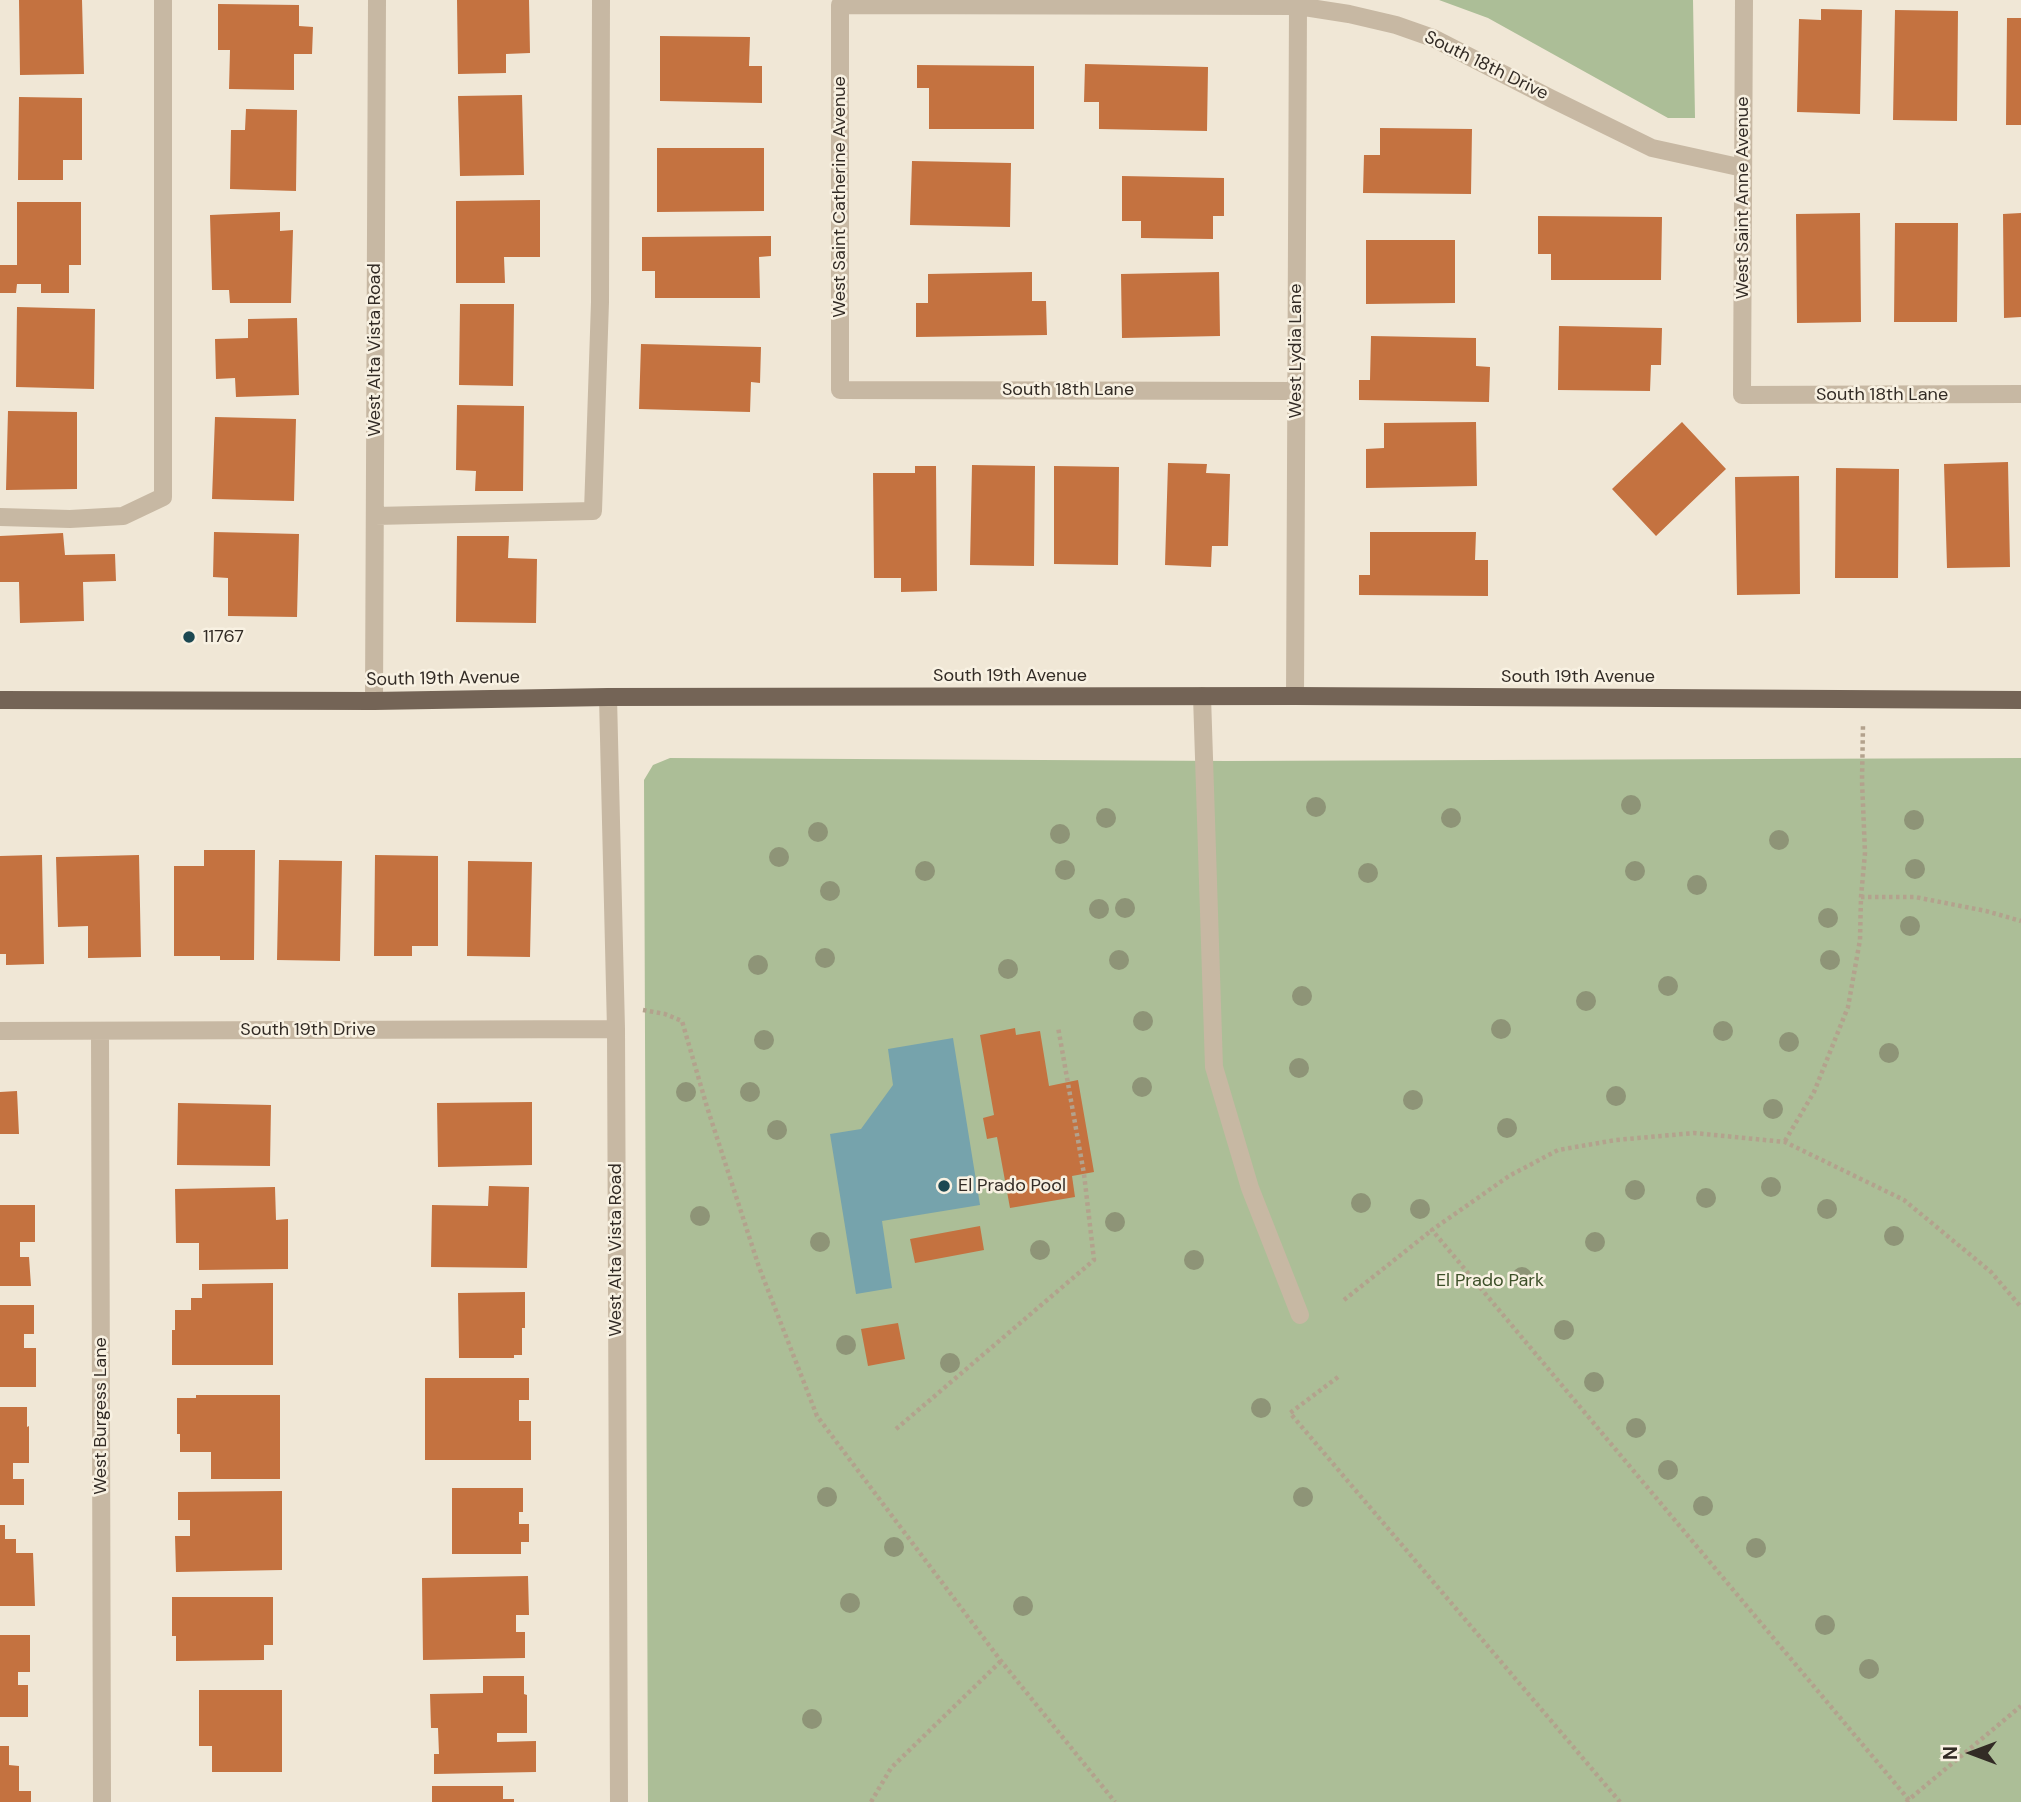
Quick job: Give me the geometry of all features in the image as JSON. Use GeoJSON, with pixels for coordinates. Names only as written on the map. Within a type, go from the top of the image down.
{"type":"FeatureCollection","features":[{"type":"Feature","properties":{"kind":"main road","name":"South 19th Avenue"},"geometry":{"type":"LineString","coordinates":[[0,700],[374,701],[608,697],[1202,696],[2021,700]]}},
{"type":"Feature","properties":{"kind":"street"},"geometry":{"type":"LineString","coordinates":[[0,517],[70,519],[123,516],[163,498],[163,0]]}},
{"type":"Feature","properties":{"kind":"street","name":"West Alta Vista Road"},"geometry":{"type":"LineString","coordinates":[[374,701],[377,0]]}},
{"type":"Feature","properties":{"kind":"street"},"geometry":{"type":"LineString","coordinates":[[375,516],[593,511],[600,302],[601,0]]}},
{"type":"Feature","properties":{"kind":"street","name":"West Saint Anne Avenue"},"geometry":{"type":"LineString","coordinates":[[1742,395],[1744,0]]}},
{"type":"Feature","properties":{"kind":"street","name":"South 18th Drive"},"geometry":{"type":"LineString","coordinates":[[840,5],[1046,3],[1298,6],[1349,14],[1385,22],[1433,38],[1652,148],[1743,168]]}},
{"type":"Feature","properties":{"kind":"street","name":"West Saint Catherine Avenue"},"geometry":{"type":"LineString","coordinates":[[840,5],[841,390]]}},
{"type":"Feature","properties":{"kind":"street","name":"West Lydia Lane"},"geometry":{"type":"LineString","coordinates":[[1295,696],[1298,6]]}},
{"type":"Feature","properties":{"kind":"street","name":"South 18th Lane"},"geometry":{"type":"LineString","coordinates":[[841,390],[1296,391]]}},
{"type":"Feature","properties":{"kind":"street","name":"South 18th Lane"},"geometry":{"type":"LineString","coordinates":[[1742,395],[2021,394]]}},
{"type":"Feature","properties":{"kind":"street"},"geometry":{"type":"LineString","coordinates":[[1202,696],[1214,1067],[1250,1188],[1300,1315]]}},
{"type":"Feature","properties":{"kind":"street","name":"West Alta Vista Road"},"geometry":{"type":"LineString","coordinates":[[608,697],[615,1006],[618,1802]]}},
{"type":"Feature","properties":{"kind":"street","name":"South 19th Drive"},"geometry":{"type":"LineString","coordinates":[[0,1031],[615,1029]]}},
{"type":"Feature","properties":{"kind":"street","name":"West Burgess Lane"},"geometry":{"type":"LineString","coordinates":[[100,1031],[102,1802]]}},
{"type":"Feature","properties":{"kind":"path"},"geometry":{"type":"LineString","coordinates":[[1785,1142],[1814,1092],[1848,1007],[1860,940],[1865,853],[1862,781],[1864,699]]}},
{"type":"Feature","properties":{"kind":"path"},"geometry":{"type":"LineString","coordinates":[[1861,897],[1915,897],[2021,920]]}},
{"type":"Feature","properties":{"kind":"path"},"geometry":{"type":"LineString","coordinates":[[615,1006],[665,1014],[682,1021],[759,1267],[817,1416],[1001,1661],[1115,1802]]}},
{"type":"Feature","properties":{"kind":"path"},"geometry":{"type":"LineString","coordinates":[[896,1429],[1094,1261],[1084,1174],[1058,1027]]}},
{"type":"Feature","properties":{"kind":"path"},"geometry":{"type":"LineString","coordinates":[[1344,1300],[1432,1230],[1508,1176],[1558,1150],[1616,1140],[1694,1133],[1785,1142],[1904,1200],[1992,1272],[2021,1307]]}},
{"type":"Feature","properties":{"kind":"path"},"geometry":{"type":"LineString","coordinates":[[1432,1230],[1907,1801],[2021,1706]]}},
{"type":"Feature","properties":{"kind":"path"},"geometry":{"type":"LineString","coordinates":[[1338,1377],[1290,1413],[1620,1802]]}},
{"type":"Feature","properties":{"kind":"path"},"geometry":{"type":"LineString","coordinates":[[871,1802],[891,1768],[1001,1661]]}},
{"type":"Feature","properties":{"kind":"green space"},"geometry":{"type":"Polygon","coordinates":[[[1439,0],[1693,0],[1695,118],[1668,118],[1488,18],[1439,0]]]}},
{"type":"Feature","properties":{"kind":"green space","name":"El Prado Park"},"geometry":{"type":"Polygon","coordinates":[[[670,758],[1227,761],[2021,758],[2021,1802],[648,1802],[644,780],[653,765],[670,758]]]}},
{"type":"Feature","properties":{"kind":"water"},"geometry":{"type":"Polygon","coordinates":[[[953,1038],[980,1205],[882,1221],[892,1288],[856,1294],[830,1134],[861,1129],[893,1085],[888,1049],[953,1038]]]}},
{"type":"Feature","properties":{"kind":"building"},"geometry":{"type":"Polygon","coordinates":[[[19,0],[82,0],[84,74],[20,75],[19,0]]]}},
{"type":"Feature","properties":{"kind":"building"},"geometry":{"type":"Polygon","coordinates":[[[457,0],[529,0],[530,53],[506,54],[506,73],[458,74],[457,0]]]}},
{"type":"Feature","properties":{"kind":"building"},"geometry":{"type":"Polygon","coordinates":[[[218,4],[299,5],[299,26],[313,27],[312,54],[294,54],[294,90],[229,89],[230,50],[218,50],[218,4]]]}},
{"type":"Feature","properties":{"kind":"building"},"geometry":{"type":"Polygon","coordinates":[[[1821,9],[1862,10],[1860,114],[1797,112],[1799,19],[1821,20],[1821,9]]]}},
{"type":"Feature","properties":{"kind":"building"},"geometry":{"type":"Polygon","coordinates":[[[1895,10],[1958,11],[1957,121],[1893,120],[1895,10]]]}},
{"type":"Feature","properties":{"kind":"building"},"geometry":{"type":"Polygon","coordinates":[[[2007,18],[2021,18],[2021,125],[2006,125],[2007,18]]]}},
{"type":"Feature","properties":{"kind":"building"},"geometry":{"type":"Polygon","coordinates":[[[660,36],[750,37],[749,66],[762,66],[762,103],[660,101],[660,36]]]}},
{"type":"Feature","properties":{"kind":"building"},"geometry":{"type":"Polygon","coordinates":[[[1085,64],[1208,67],[1207,131],[1099,129],[1099,102],[1084,102],[1085,64]]]}},
{"type":"Feature","properties":{"kind":"building"},"geometry":{"type":"Polygon","coordinates":[[[917,65],[1034,66],[1034,129],[929,129],[929,88],[917,88],[917,65]]]}},
{"type":"Feature","properties":{"kind":"building"},"geometry":{"type":"Polygon","coordinates":[[[522,95],[524,175],[460,176],[458,96],[522,95]]]}},
{"type":"Feature","properties":{"kind":"building"},"geometry":{"type":"Polygon","coordinates":[[[19,97],[82,98],[82,160],[63,160],[63,180],[18,180],[19,97]]]}},
{"type":"Feature","properties":{"kind":"building"},"geometry":{"type":"Polygon","coordinates":[[[246,109],[297,110],[296,191],[230,189],[231,130],[245,130],[246,109]]]}},
{"type":"Feature","properties":{"kind":"building"},"geometry":{"type":"Polygon","coordinates":[[[1380,128],[1472,129],[1471,194],[1363,193],[1364,155],[1380,155],[1380,128]]]}},
{"type":"Feature","properties":{"kind":"building"},"geometry":{"type":"Polygon","coordinates":[[[657,148],[764,148],[764,211],[657,212],[657,148]]]}},
{"type":"Feature","properties":{"kind":"building"},"geometry":{"type":"Polygon","coordinates":[[[912,161],[1011,163],[1010,227],[910,225],[912,161]]]}},
{"type":"Feature","properties":{"kind":"building"},"geometry":{"type":"Polygon","coordinates":[[[1122,176],[1224,178],[1224,216],[1213,216],[1213,239],[1141,238],[1141,221],[1122,221],[1122,176]]]}},
{"type":"Feature","properties":{"kind":"building"},"geometry":{"type":"Polygon","coordinates":[[[540,200],[540,257],[504,257],[505,283],[456,283],[456,201],[540,200]]]}},
{"type":"Feature","properties":{"kind":"building"},"geometry":{"type":"Polygon","coordinates":[[[17,202],[81,202],[81,265],[69,265],[69,293],[41,293],[41,284],[17,284],[16,293],[0,293],[0,265],[17,265],[17,202]]]}},
{"type":"Feature","properties":{"kind":"building"},"geometry":{"type":"Polygon","coordinates":[[[280,212],[280,231],[293,230],[291,303],[230,303],[229,290],[212,290],[210,215],[280,212]]]}},
{"type":"Feature","properties":{"kind":"building"},"geometry":{"type":"Polygon","coordinates":[[[1860,213],[1861,322],[1797,323],[1796,214],[1860,213]]]}},
{"type":"Feature","properties":{"kind":"building"},"geometry":{"type":"Polygon","coordinates":[[[2021,213],[2021,317],[2004,318],[2003,214],[2021,213]]]}},
{"type":"Feature","properties":{"kind":"building"},"geometry":{"type":"Polygon","coordinates":[[[1538,216],[1662,217],[1661,280],[1551,280],[1551,254],[1538,254],[1538,216]]]}},
{"type":"Feature","properties":{"kind":"building"},"geometry":{"type":"Polygon","coordinates":[[[1895,223],[1958,223],[1957,322],[1894,322],[1895,223]]]}},
{"type":"Feature","properties":{"kind":"building"},"geometry":{"type":"Polygon","coordinates":[[[771,236],[771,256],[759,257],[760,298],[655,298],[655,271],[642,271],[642,237],[771,236]]]}},
{"type":"Feature","properties":{"kind":"building"},"geometry":{"type":"Polygon","coordinates":[[[1366,240],[1455,240],[1455,303],[1366,304],[1366,240]]]}},
{"type":"Feature","properties":{"kind":"building"},"geometry":{"type":"Polygon","coordinates":[[[1032,272],[1032,301],[1046,301],[1047,335],[916,337],[916,303],[928,303],[928,274],[1032,272]]]}},
{"type":"Feature","properties":{"kind":"building"},"geometry":{"type":"Polygon","coordinates":[[[1219,272],[1220,336],[1122,338],[1121,274],[1219,272]]]}},
{"type":"Feature","properties":{"kind":"building"},"geometry":{"type":"Polygon","coordinates":[[[460,304],[514,304],[513,386],[459,385],[460,304]]]}},
{"type":"Feature","properties":{"kind":"building"},"geometry":{"type":"Polygon","coordinates":[[[17,307],[95,309],[94,389],[16,387],[17,307]]]}},
{"type":"Feature","properties":{"kind":"building"},"geometry":{"type":"Polygon","coordinates":[[[297,318],[299,395],[236,397],[235,378],[216,379],[215,339],[248,338],[248,319],[297,318]]]}},
{"type":"Feature","properties":{"kind":"building"},"geometry":{"type":"Polygon","coordinates":[[[1559,326],[1662,328],[1661,365],[1651,365],[1650,391],[1558,390],[1559,326]]]}},
{"type":"Feature","properties":{"kind":"building"},"geometry":{"type":"Polygon","coordinates":[[[1371,336],[1476,338],[1476,366],[1490,367],[1489,402],[1359,400],[1359,380],[1370,380],[1371,336]]]}},
{"type":"Feature","properties":{"kind":"building"},"geometry":{"type":"Polygon","coordinates":[[[641,344],[761,347],[760,383],[751,382],[750,412],[639,409],[641,344]]]}},
{"type":"Feature","properties":{"kind":"building"},"geometry":{"type":"Polygon","coordinates":[[[457,405],[524,406],[523,491],[475,491],[476,471],[456,470],[457,405]]]}},
{"type":"Feature","properties":{"kind":"building"},"geometry":{"type":"Polygon","coordinates":[[[8,411],[77,412],[77,489],[6,490],[8,411]]]}},
{"type":"Feature","properties":{"kind":"building"},"geometry":{"type":"Polygon","coordinates":[[[215,417],[296,419],[294,501],[212,499],[215,417]]]}},
{"type":"Feature","properties":{"kind":"building"},"geometry":{"type":"Polygon","coordinates":[[[1476,422],[1477,486],[1366,488],[1366,449],[1384,448],[1384,423],[1476,422]]]}},
{"type":"Feature","properties":{"kind":"building"},"geometry":{"type":"Polygon","coordinates":[[[1682,422],[1726,469],[1656,536],[1612,489],[1682,422]]]}},
{"type":"Feature","properties":{"kind":"building"},"geometry":{"type":"Polygon","coordinates":[[[2008,462],[2010,567],[1947,568],[1944,464],[2008,462]]]}},
{"type":"Feature","properties":{"kind":"building"},"geometry":{"type":"Polygon","coordinates":[[[1168,463],[1207,464],[1206,473],[1230,474],[1228,546],[1212,546],[1211,567],[1165,565],[1168,463]]]}},
{"type":"Feature","properties":{"kind":"building"},"geometry":{"type":"Polygon","coordinates":[[[972,465],[1035,466],[1034,566],[970,565],[972,465]]]}},
{"type":"Feature","properties":{"kind":"building"},"geometry":{"type":"Polygon","coordinates":[[[915,466],[936,466],[937,591],[901,592],[901,578],[874,578],[873,473],[915,473],[915,466]]]}},
{"type":"Feature","properties":{"kind":"building"},"geometry":{"type":"Polygon","coordinates":[[[1054,466],[1119,467],[1118,565],[1054,564],[1054,466]]]}},
{"type":"Feature","properties":{"kind":"building"},"geometry":{"type":"Polygon","coordinates":[[[1836,468],[1899,469],[1898,578],[1835,578],[1836,468]]]}},
{"type":"Feature","properties":{"kind":"building"},"geometry":{"type":"Polygon","coordinates":[[[1799,476],[1800,594],[1737,595],[1735,477],[1799,476]]]}},
{"type":"Feature","properties":{"kind":"building"},"geometry":{"type":"Polygon","coordinates":[[[214,532],[299,534],[297,617],[228,616],[228,578],[213,577],[214,532]]]}},
{"type":"Feature","properties":{"kind":"building"},"geometry":{"type":"Polygon","coordinates":[[[1370,532],[1476,532],[1475,560],[1488,560],[1488,596],[1359,595],[1359,575],[1370,575],[1370,532]]]}},
{"type":"Feature","properties":{"kind":"building"},"geometry":{"type":"Polygon","coordinates":[[[63,533],[65,555],[115,554],[116,581],[83,582],[84,621],[20,623],[19,582],[0,582],[0,536],[63,533]]]}},
{"type":"Feature","properties":{"kind":"building"},"geometry":{"type":"Polygon","coordinates":[[[457,536],[509,536],[508,558],[537,559],[536,623],[456,622],[457,536]]]}},
{"type":"Feature","properties":{"kind":"building"},"geometry":{"type":"Polygon","coordinates":[[[204,850],[255,850],[254,960],[220,960],[220,956],[174,956],[174,866],[204,866],[204,850]]]}},
{"type":"Feature","properties":{"kind":"building"},"geometry":{"type":"Polygon","coordinates":[[[42,855],[44,964],[6,965],[6,954],[0,954],[0,856],[42,855]]]}},
{"type":"Feature","properties":{"kind":"building"},"geometry":{"type":"Polygon","coordinates":[[[139,855],[141,957],[88,958],[88,926],[58,927],[56,857],[139,855]]]}},
{"type":"Feature","properties":{"kind":"building"},"geometry":{"type":"Polygon","coordinates":[[[375,855],[438,856],[438,946],[412,946],[412,956],[374,956],[375,855]]]}},
{"type":"Feature","properties":{"kind":"building"},"geometry":{"type":"Polygon","coordinates":[[[279,860],[342,861],[340,961],[277,960],[279,860]]]}},
{"type":"Feature","properties":{"kind":"building"},"geometry":{"type":"Polygon","coordinates":[[[468,861],[532,862],[530,957],[467,956],[468,861]]]}},
{"type":"Feature","properties":{"kind":"building"},"geometry":{"type":"Polygon","coordinates":[[[1015,1028],[1016,1035],[1040,1031],[1049,1086],[1078,1080],[1094,1172],[1072,1176],[1075,1197],[1010,1208],[997,1137],[987,1139],[983,1118],[994,1115],[980,1035],[1015,1028]]]}},
{"type":"Feature","properties":{"kind":"building"},"geometry":{"type":"Polygon","coordinates":[[[17,1091],[19,1134],[0,1134],[0,1092],[17,1091]]]}},
{"type":"Feature","properties":{"kind":"building"},"geometry":{"type":"Polygon","coordinates":[[[532,1102],[532,1165],[438,1167],[437,1103],[532,1102]]]}},
{"type":"Feature","properties":{"kind":"building"},"geometry":{"type":"Polygon","coordinates":[[[178,1103],[271,1105],[270,1166],[177,1165],[178,1103]]]}},
{"type":"Feature","properties":{"kind":"building"},"geometry":{"type":"Polygon","coordinates":[[[489,1186],[529,1187],[527,1268],[431,1267],[432,1205],[488,1206],[489,1186]]]}},
{"type":"Feature","properties":{"kind":"building"},"geometry":{"type":"Polygon","coordinates":[[[275,1187],[276,1220],[288,1219],[288,1269],[199,1270],[199,1243],[176,1243],[175,1189],[275,1187]]]}},
{"type":"Feature","properties":{"kind":"building"},"geometry":{"type":"Polygon","coordinates":[[[0,1205],[35,1205],[35,1242],[20,1242],[20,1257],[29,1257],[31,1286],[0,1286],[0,1205]]]}},
{"type":"Feature","properties":{"kind":"building"},"geometry":{"type":"Polygon","coordinates":[[[980,1226],[984,1250],[915,1263],[910,1239],[980,1226]]]}},
{"type":"Feature","properties":{"kind":"building"},"geometry":{"type":"Polygon","coordinates":[[[273,1283],[273,1365],[172,1365],[175,1310],[191,1310],[191,1298],[202,1298],[202,1284],[273,1283]]]}},
{"type":"Feature","properties":{"kind":"building"},"geometry":{"type":"Polygon","coordinates":[[[525,1292],[522,1355],[514,1355],[514,1358],[459,1358],[458,1293],[525,1292]]]}},
{"type":"Feature","properties":{"kind":"building"},"geometry":{"type":"Polygon","coordinates":[[[0,1305],[34,1305],[34,1334],[24,1334],[24,1348],[36,1348],[36,1387],[0,1387],[0,1305]]]}},
{"type":"Feature","properties":{"kind":"building"},"geometry":{"type":"Polygon","coordinates":[[[898,1323],[905,1359],[868,1366],[861,1329],[898,1323]]]}},
{"type":"Feature","properties":{"kind":"building"},"geometry":{"type":"Polygon","coordinates":[[[425,1378],[529,1378],[529,1400],[519,1400],[519,1421],[531,1421],[531,1460],[425,1460],[425,1378]]]}},
{"type":"Feature","properties":{"kind":"building"},"geometry":{"type":"Polygon","coordinates":[[[196,1395],[280,1395],[280,1479],[211,1479],[211,1452],[180,1452],[177,1398],[196,1398],[196,1395]]]}},
{"type":"Feature","properties":{"kind":"building"},"geometry":{"type":"Polygon","coordinates":[[[0,1407],[27,1407],[29,1463],[13,1463],[13,1479],[24,1479],[24,1505],[0,1505],[0,1407]]]}},
{"type":"Feature","properties":{"kind":"building"},"geometry":{"type":"Polygon","coordinates":[[[452,1488],[523,1488],[523,1512],[519,1512],[519,1524],[529,1524],[529,1542],[521,1542],[521,1554],[452,1554],[452,1488]]]}},
{"type":"Feature","properties":{"kind":"building"},"geometry":{"type":"Polygon","coordinates":[[[282,1491],[282,1570],[176,1572],[175,1536],[190,1536],[190,1520],[178,1520],[178,1492],[282,1491]]]}},
{"type":"Feature","properties":{"kind":"building"},"geometry":{"type":"Polygon","coordinates":[[[0,1525],[5,1525],[5,1539],[16,1539],[16,1553],[33,1553],[35,1606],[0,1606],[0,1525]]]}},
{"type":"Feature","properties":{"kind":"building"},"geometry":{"type":"Polygon","coordinates":[[[528,1576],[529,1615],[516,1615],[516,1632],[525,1632],[525,1658],[423,1660],[422,1578],[528,1576]]]}},
{"type":"Feature","properties":{"kind":"building"},"geometry":{"type":"Polygon","coordinates":[[[172,1597],[273,1597],[273,1645],[264,1645],[264,1660],[176,1661],[176,1636],[172,1636],[172,1597]]]}},
{"type":"Feature","properties":{"kind":"building"},"geometry":{"type":"Polygon","coordinates":[[[0,1635],[30,1635],[30,1672],[18,1672],[18,1685],[28,1685],[28,1717],[0,1717],[0,1635]]]}},
{"type":"Feature","properties":{"kind":"building"},"geometry":{"type":"Polygon","coordinates":[[[483,1676],[524,1676],[527,1733],[497,1733],[497,1742],[536,1741],[536,1772],[434,1774],[434,1754],[439,1754],[438,1728],[431,1728],[430,1694],[483,1693],[483,1676]]]}},
{"type":"Feature","properties":{"kind":"building"},"geometry":{"type":"Polygon","coordinates":[[[199,1690],[282,1690],[282,1772],[212,1772],[212,1746],[199,1746],[199,1690]]]}},
{"type":"Feature","properties":{"kind":"building"},"geometry":{"type":"Polygon","coordinates":[[[0,1746],[9,1746],[9,1765],[19,1766],[19,1791],[31,1791],[31,1802],[0,1802],[0,1746]]]}},
{"type":"Feature","properties":{"kind":"building"},"geometry":{"type":"Polygon","coordinates":[[[432,1786],[503,1786],[503,1799],[514,1799],[514,1802],[432,1802],[432,1786]]]}},
{"type":"Feature","properties":{"kind":"place","name":"11767"},"geometry":{"type":"Point","coordinates":[189,637]}},
{"type":"Feature","properties":{"kind":"place","name":"El Prado Pool"},"geometry":{"type":"Point","coordinates":[944,1186]}}]}
